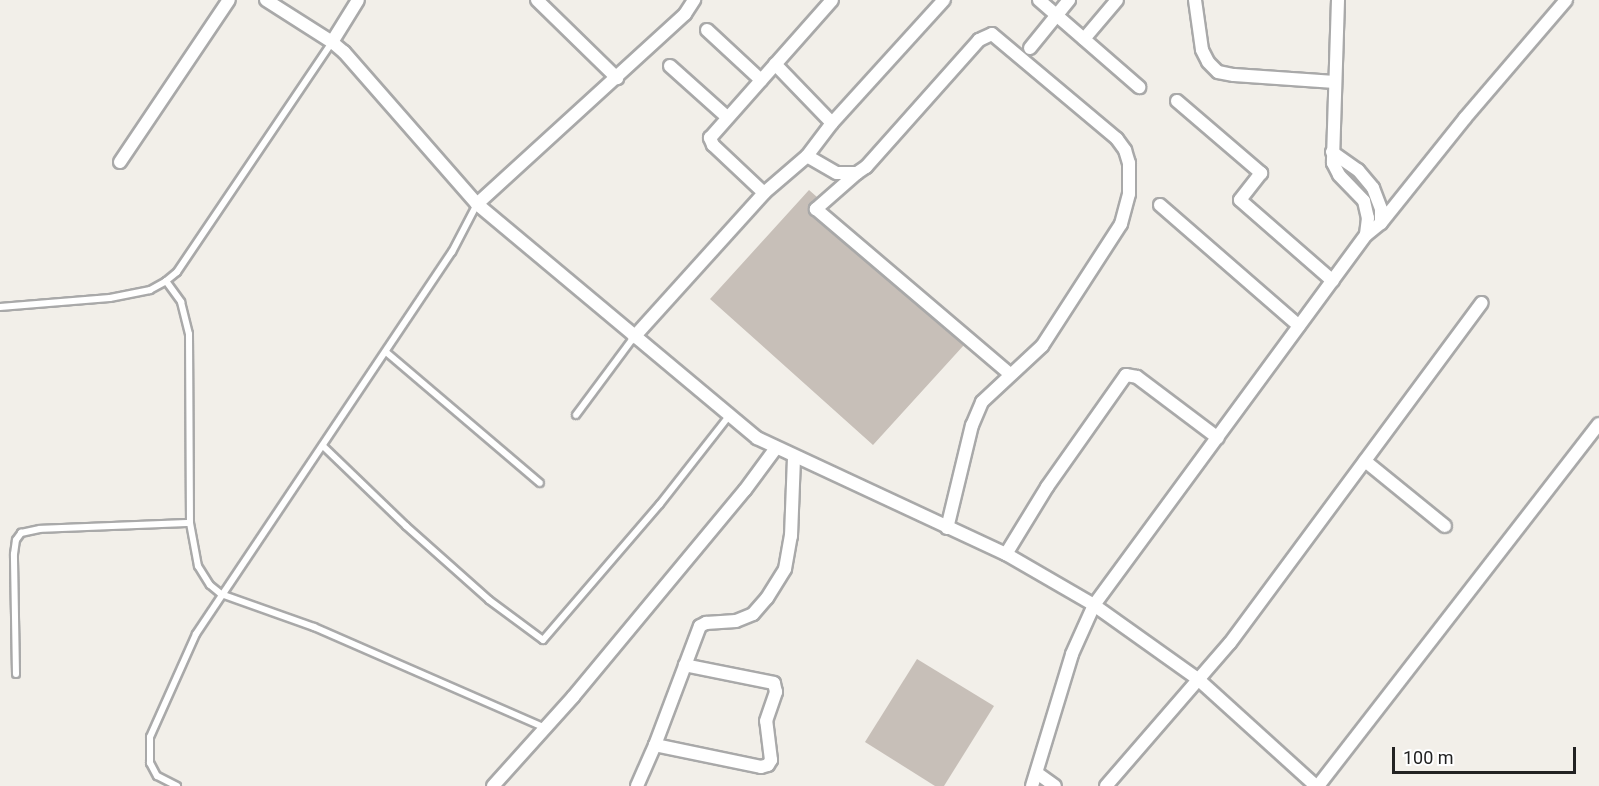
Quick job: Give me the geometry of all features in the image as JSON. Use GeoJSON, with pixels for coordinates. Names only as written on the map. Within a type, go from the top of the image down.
{"type":"FeatureCollection","features":[{"type":"Feature","properties":{"kind":"street"},"geometry":{"type":"LineString","coordinates":[[120,162],[229,0]]}},
{"type":"Feature","properties":{"kind":"street"},"geometry":{"type":"LineString","coordinates":[[266,0],[332,42],[477,204],[757,438],[1002,553],[1094,605],[1198,680],[1317,786],[1599,424]]}},
{"type":"Feature","properties":{"kind":"street"},"geometry":{"type":"LineString","coordinates":[[332,42],[358,0]]}},
{"type":"Feature","properties":{"kind":"street"},"geometry":{"type":"LineString","coordinates":[[537,0],[617,78]]}},
{"type":"Feature","properties":{"kind":"street"},"geometry":{"type":"LineString","coordinates":[[477,204],[617,78],[685,14],[694,0]]}},
{"type":"Feature","properties":{"kind":"street"},"geometry":{"type":"LineString","coordinates":[[764,193],[714,145],[710,138],[712,132],[832,0]]}},
{"type":"Feature","properties":{"kind":"street"},"geometry":{"type":"LineString","coordinates":[[634,337],[764,193],[807,156],[832,123],[944,0]]}},
{"type":"Feature","properties":{"kind":"street"},"geometry":{"type":"LineString","coordinates":[[1039,0],[1139,87]]}},
{"type":"Feature","properties":{"kind":"street"},"geometry":{"type":"LineString","coordinates":[[1030,48],[1069,0]]}},
{"type":"Feature","properties":{"kind":"street"},"geometry":{"type":"LineString","coordinates":[[1084,39],[1117,0]]}},
{"type":"Feature","properties":{"kind":"street"},"geometry":{"type":"LineString","coordinates":[[1195,0],[1202,50],[1208,62],[1218,72],[1335,82]]}},
{"type":"Feature","properties":{"kind":"street"},"geometry":{"type":"LineString","coordinates":[[1338,0],[1332,152],[1339,175],[1364,201],[1368,218],[1366,235]]}},
{"type":"Feature","properties":{"kind":"street"},"geometry":{"type":"LineString","coordinates":[[1032,786],[1072,654],[1094,605],[1366,235],[1381,223],[1465,118],[1566,0]]}},
{"type":"Feature","properties":{"kind":"street"},"geometry":{"type":"LineString","coordinates":[[706,30],[761,80]]}},
{"type":"Feature","properties":{"kind":"street"},"geometry":{"type":"LineString","coordinates":[[947,528],[976,414],[982,402],[1010,374],[1031,358],[1051,334],[1121,224],[1129,185],[1130,163],[1125,150],[1108,132],[992,34],[979,40],[858,173],[816,209],[1010,374]]}},
{"type":"Feature","properties":{"kind":"street"},"geometry":{"type":"LineString","coordinates":[[776,64],[832,123]]}},
{"type":"Feature","properties":{"kind":"street"},"geometry":{"type":"LineString","coordinates":[[669,66],[727,117]]}},
{"type":"Feature","properties":{"kind":"street"},"geometry":{"type":"LineString","coordinates":[[1177,101],[1261,173],[1240,200],[1333,281]]}},
{"type":"Feature","properties":{"kind":"street"},"geometry":{"type":"LineString","coordinates":[[1332,152],[1366,178],[1379,199],[1381,223]]}},
{"type":"Feature","properties":{"kind":"street"},"geometry":{"type":"LineString","coordinates":[[807,156],[837,173],[858,173]]}},
{"type":"Feature","properties":{"kind":"street"},"geometry":{"type":"LineString","coordinates":[[1160,205],[1299,326]]}},
{"type":"Feature","properties":{"kind":"street"},"geometry":{"type":"LineString","coordinates":[[1106,786],[1230,643],[1482,303]]}},
{"type":"Feature","properties":{"kind":"street"},"geometry":{"type":"LineString","coordinates":[[1002,553],[1126,375],[1137,377],[1218,438]]}},
{"type":"Feature","properties":{"kind":"street"},"geometry":{"type":"LineString","coordinates":[[493,786],[681,567],[776,448]]}},
{"type":"Feature","properties":{"kind":"street"},"geometry":{"type":"LineString","coordinates":[[637,786],[700,626],[706,623],[736,621],[753,614],[767,598],[784,569],[791,536],[795,457]]}},
{"type":"Feature","properties":{"kind":"street"},"geometry":{"type":"LineString","coordinates":[[1365,461],[1445,526]]}},
{"type":"Feature","properties":{"kind":"street"},"geometry":{"type":"LineString","coordinates":[[655,745],[761,767],[768,765],[771,760],[766,722],[776,692],[774,683],[685,665]]}},
{"type":"Feature","properties":{"kind":"street"},"geometry":{"type":"LineString","coordinates":[[1037,773],[1055,786]]}},
{"type":"Feature","properties":{"kind":"lane"},"geometry":{"type":"LineString","coordinates":[[0,307],[110,298],[150,290],[166,281],[177,272],[332,42]]}},
{"type":"Feature","properties":{"kind":"lane"},"geometry":{"type":"LineString","coordinates":[[177,786],[157,776],[150,763],[150,737],[196,634],[452,252],[477,204]]}},
{"type":"Feature","properties":{"kind":"lane"},"geometry":{"type":"LineString","coordinates":[[166,281],[181,302],[189,334],[190,524],[198,566],[205,579],[221,594],[314,627],[545,728]]}},
{"type":"Feature","properties":{"kind":"lane"},"geometry":{"type":"LineString","coordinates":[[576,415],[634,337]]}},
{"type":"Feature","properties":{"kind":"lane"},"geometry":{"type":"LineString","coordinates":[[386,352],[540,483]]}},
{"type":"Feature","properties":{"kind":"lane"},"geometry":{"type":"LineString","coordinates":[[323,446],[406,526],[489,600],[543,640],[660,504],[729,416]]}},
{"type":"Feature","properties":{"kind":"lane"},"geometry":{"type":"LineString","coordinates":[[16,674],[14,554],[16,540],[21,533],[40,529],[190,524]]}},
{"type":"Feature","properties":{"kind":"building"},"geometry":{"type":"Polygon","coordinates":[[[809,190],[817,197],[808,206],[811,215],[964,345],[873,445],[710,299],[809,190]]]}},
{"type":"Feature","properties":{"kind":"building"},"geometry":{"type":"Polygon","coordinates":[[[917,659],[994,706],[944,786],[935,786],[865,742],[917,659]]]}}]}
